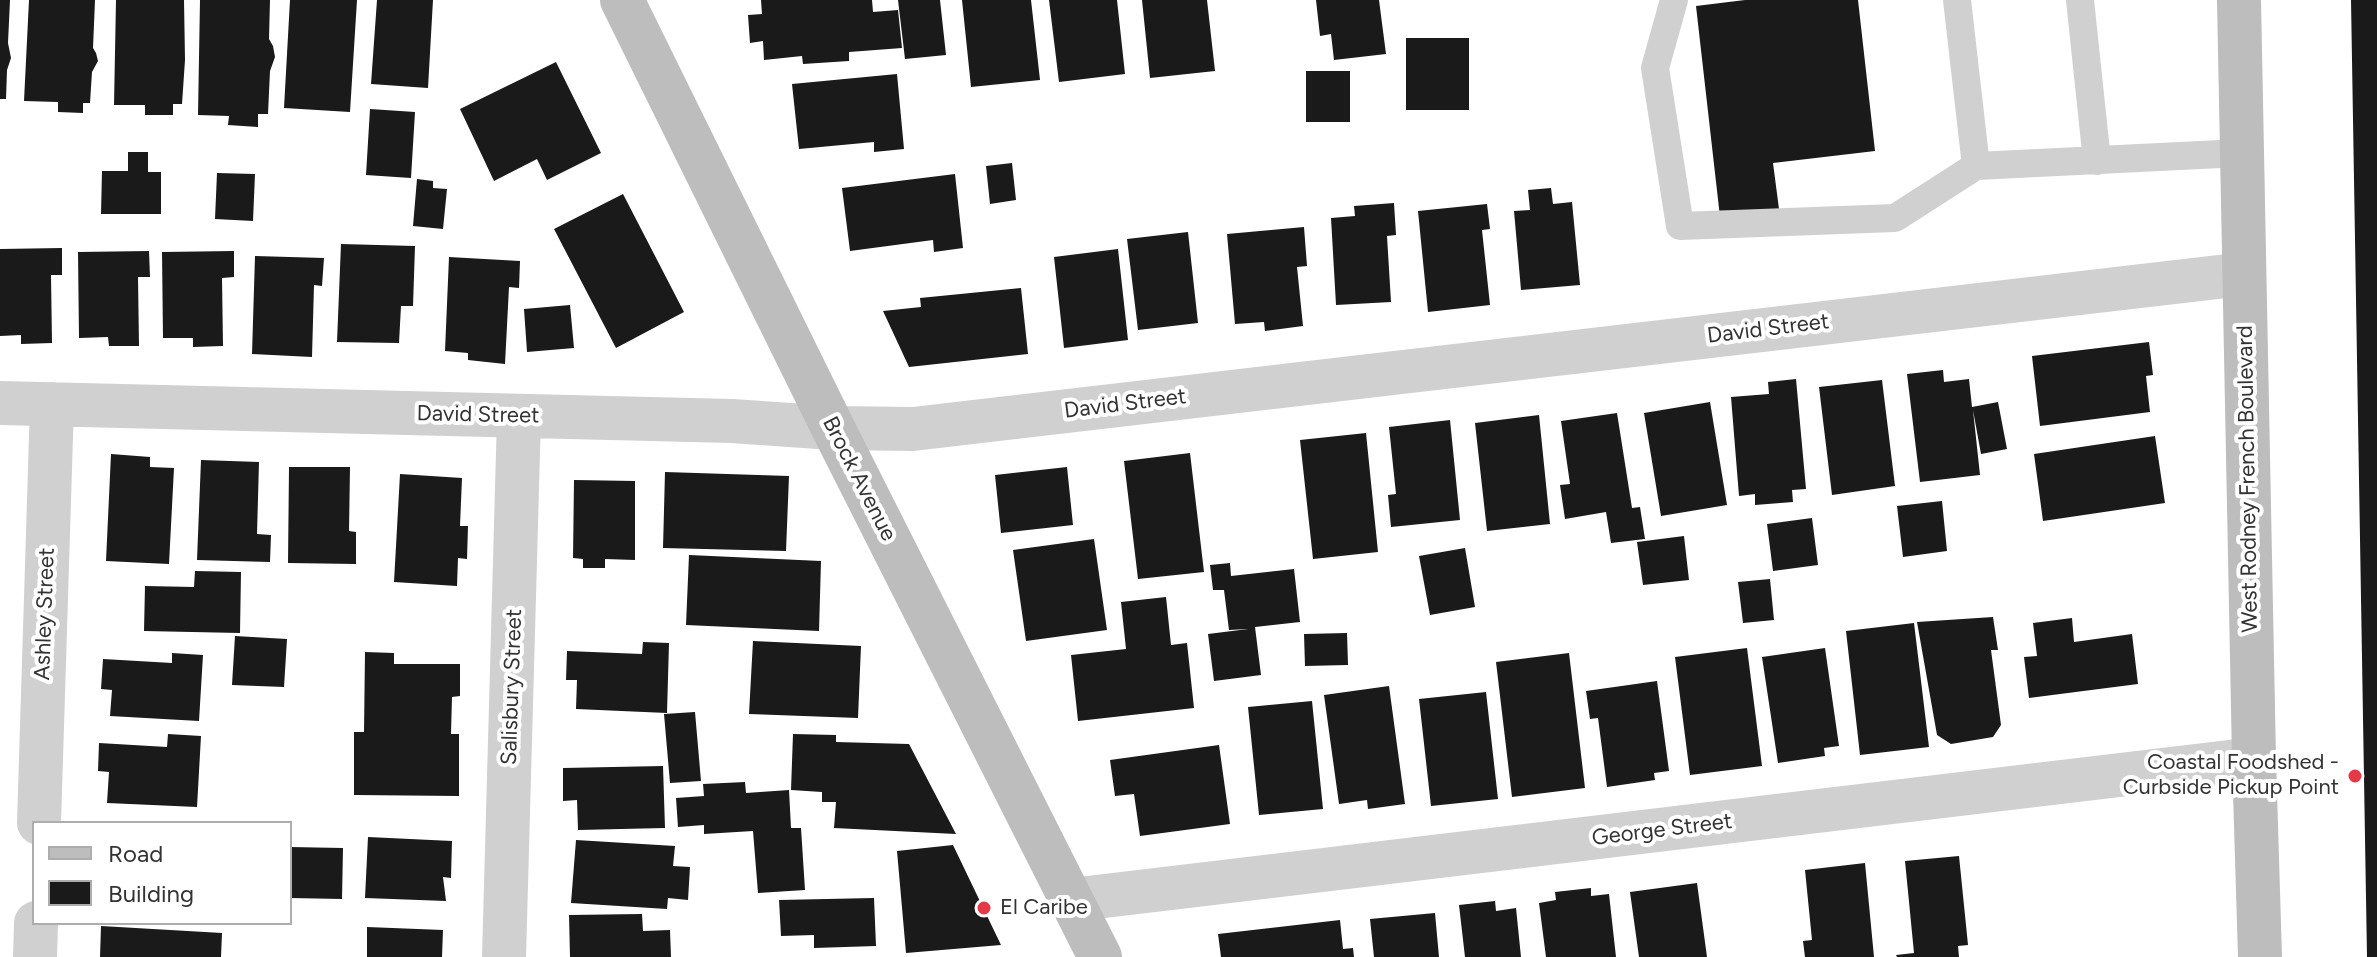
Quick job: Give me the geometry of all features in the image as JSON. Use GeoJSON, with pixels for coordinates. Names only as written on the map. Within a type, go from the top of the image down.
{"type":"FeatureCollection","features":[{"type":"Feature","properties":{"kind":"main road","name":"Brock Avenue"},"geometry":{"type":"LineString","coordinates":[[622,0],[833,428],[1100,957]]}},
{"type":"Feature","properties":{"kind":"main road","name":"West Rodney French Boulevard"},"geometry":{"type":"LineString","coordinates":[[2239,0],[2260,957]]}},
{"type":"Feature","properties":{"kind":"street","name":"David Street"},"geometry":{"type":"LineString","coordinates":[[0,403],[732,421],[833,428],[913,429],[2244,274]]}},
{"type":"Feature","properties":{"kind":"street","name":"Ashley Street"},"geometry":{"type":"LineString","coordinates":[[39,821],[52,404]]}},
{"type":"Feature","properties":{"kind":"street","name":"Salisbury Street"},"geometry":{"type":"LineString","coordinates":[[504,957],[519,416]]}},
{"type":"Feature","properties":{"kind":"street","name":"George Street"},"geometry":{"type":"LineString","coordinates":[[1071,900],[2254,759]]}},
{"type":"Feature","properties":{"kind":"street"},"geometry":{"type":"LineString","coordinates":[[35,957],[36,925]]}},
{"type":"Feature","properties":{"kind":"lane"},"geometry":{"type":"LineString","coordinates":[[1674,0],[1655,68],[1680,226],[1895,218],[1976,166],[2241,153]]}},
{"type":"Feature","properties":{"kind":"lane"},"geometry":{"type":"LineString","coordinates":[[1957,0],[1976,166]]}},
{"type":"Feature","properties":{"kind":"lane"},"geometry":{"type":"LineString","coordinates":[[2080,0],[2097,161]]}},
{"type":"Feature","properties":{"kind":"building"},"geometry":{"type":"Polygon","coordinates":[[[0,0],[10,0],[8,43],[11,58],[7,70],[6,99],[0,99],[0,0]]]}},
{"type":"Feature","properties":{"kind":"building"},"geometry":{"type":"Polygon","coordinates":[[[29,0],[95,0],[93,48],[98,61],[92,72],[90,103],[83,103],[83,113],[58,112],[58,102],[24,101],[29,0]]]}},
{"type":"Feature","properties":{"kind":"building"},"geometry":{"type":"Polygon","coordinates":[[[116,0],[184,0],[182,104],[173,104],[173,115],[145,115],[145,105],[114,105],[116,0]]]}},
{"type":"Feature","properties":{"kind":"building"},"geometry":{"type":"Polygon","coordinates":[[[200,0],[270,0],[269,39],[275,57],[270,71],[268,114],[258,114],[258,127],[228,125],[229,116],[198,115],[200,0]]]}},
{"type":"Feature","properties":{"kind":"building"},"geometry":{"type":"Polygon","coordinates":[[[290,0],[357,0],[350,112],[284,108],[290,0]]]}},
{"type":"Feature","properties":{"kind":"building"},"geometry":{"type":"Polygon","coordinates":[[[377,0],[433,0],[428,88],[371,84],[377,0]]]}},
{"type":"Feature","properties":{"kind":"building"},"geometry":{"type":"Polygon","coordinates":[[[761,0],[872,0],[873,12],[898,10],[902,48],[849,52],[849,61],[803,64],[802,56],[764,60],[763,41],[750,43],[748,15],[762,14],[761,0]]]}},
{"type":"Feature","properties":{"kind":"building"},"geometry":{"type":"Polygon","coordinates":[[[898,0],[940,0],[946,55],[905,59],[898,0]]]}},
{"type":"Feature","properties":{"kind":"building"},"geometry":{"type":"Polygon","coordinates":[[[962,0],[1031,0],[1040,80],[971,87],[962,0]]]}},
{"type":"Feature","properties":{"kind":"building"},"geometry":{"type":"Polygon","coordinates":[[[1049,0],[1117,0],[1125,74],[1059,82],[1049,0]]]}},
{"type":"Feature","properties":{"kind":"building"},"geometry":{"type":"Polygon","coordinates":[[[1142,0],[1207,0],[1215,71],[1150,78],[1142,0]]]}},
{"type":"Feature","properties":{"kind":"building"},"geometry":{"type":"Polygon","coordinates":[[[1316,0],[1379,0],[1386,54],[1334,60],[1331,34],[1320,36],[1316,0]]]}},
{"type":"Feature","properties":{"kind":"building"},"geometry":{"type":"Polygon","coordinates":[[[1745,0],[1858,0],[1875,151],[1773,163],[1779,209],[1720,217],[1696,6],[1745,0]]]}},
{"type":"Feature","properties":{"kind":"building"},"geometry":{"type":"Polygon","coordinates":[[[2351,0],[2377,0],[2377,957],[2367,957],[2351,0]]]}},
{"type":"Feature","properties":{"kind":"building"},"geometry":{"type":"Polygon","coordinates":[[[1406,38],[1469,38],[1469,110],[1406,110],[1406,38]]]}},
{"type":"Feature","properties":{"kind":"building"},"geometry":{"type":"Polygon","coordinates":[[[556,62],[601,153],[547,180],[537,159],[494,181],[460,109],[556,62]]]}},
{"type":"Feature","properties":{"kind":"building"},"geometry":{"type":"Polygon","coordinates":[[[1306,71],[1350,71],[1350,122],[1306,122],[1306,71]]]}},
{"type":"Feature","properties":{"kind":"building"},"geometry":{"type":"Polygon","coordinates":[[[897,74],[904,149],[874,152],[874,142],[799,149],[792,84],[897,74]]]}},
{"type":"Feature","properties":{"kind":"building"},"geometry":{"type":"Polygon","coordinates":[[[370,109],[415,112],[411,178],[366,175],[370,109]]]}},
{"type":"Feature","properties":{"kind":"building"},"geometry":{"type":"Polygon","coordinates":[[[128,152],[148,152],[148,172],[161,172],[161,214],[101,214],[102,171],[128,171],[128,152]]]}},
{"type":"Feature","properties":{"kind":"building"},"geometry":{"type":"Polygon","coordinates":[[[1012,163],[1016,200],[990,204],[986,166],[1012,163]]]}},
{"type":"Feature","properties":{"kind":"building"},"geometry":{"type":"Polygon","coordinates":[[[217,173],[255,174],[253,221],[215,219],[217,173]]]}},
{"type":"Feature","properties":{"kind":"building"},"geometry":{"type":"Polygon","coordinates":[[[955,174],[963,248],[934,252],[933,240],[850,251],[842,188],[955,174]]]}},
{"type":"Feature","properties":{"kind":"building"},"geometry":{"type":"Polygon","coordinates":[[[417,179],[433,181],[433,188],[447,189],[443,229],[413,226],[417,179]]]}},
{"type":"Feature","properties":{"kind":"building"},"geometry":{"type":"Polygon","coordinates":[[[1551,188],[1553,204],[1572,202],[1580,285],[1521,290],[1514,211],[1530,210],[1528,190],[1551,188]]]}},
{"type":"Feature","properties":{"kind":"building"},"geometry":{"type":"Polygon","coordinates":[[[623,194],[684,312],[616,348],[554,229],[623,194]]]}},
{"type":"Feature","properties":{"kind":"building"},"geometry":{"type":"Polygon","coordinates":[[[1394,203],[1396,235],[1387,236],[1391,302],[1336,305],[1331,218],[1355,216],[1354,206],[1394,203]]]}},
{"type":"Feature","properties":{"kind":"building"},"geometry":{"type":"Polygon","coordinates":[[[1487,204],[1490,229],[1482,230],[1490,305],[1428,312],[1418,211],[1487,204]]]}},
{"type":"Feature","properties":{"kind":"building"},"geometry":{"type":"Polygon","coordinates":[[[1304,227],[1307,266],[1297,267],[1303,326],[1265,331],[1264,322],[1235,324],[1227,234],[1304,227]]]}},
{"type":"Feature","properties":{"kind":"building"},"geometry":{"type":"Polygon","coordinates":[[[1188,232],[1198,323],[1138,330],[1127,239],[1188,232]]]}},
{"type":"Feature","properties":{"kind":"building"},"geometry":{"type":"Polygon","coordinates":[[[341,244],[415,246],[413,306],[401,306],[399,343],[337,342],[341,244]]]}},
{"type":"Feature","properties":{"kind":"building"},"geometry":{"type":"Polygon","coordinates":[[[62,248],[62,275],[51,275],[52,343],[21,344],[21,335],[0,336],[0,249],[62,248]]]}},
{"type":"Feature","properties":{"kind":"building"},"geometry":{"type":"Polygon","coordinates":[[[1118,249],[1128,340],[1064,348],[1054,257],[1118,249]]]}},
{"type":"Feature","properties":{"kind":"building"},"geometry":{"type":"Polygon","coordinates":[[[149,251],[150,277],[138,277],[139,346],[109,346],[108,337],[79,338],[78,252],[149,251]]]}},
{"type":"Feature","properties":{"kind":"building"},"geometry":{"type":"Polygon","coordinates":[[[234,251],[234,277],[222,278],[223,346],[193,347],[193,338],[163,338],[162,252],[234,251]]]}},
{"type":"Feature","properties":{"kind":"building"},"geometry":{"type":"Polygon","coordinates":[[[255,256],[324,258],[322,286],[314,285],[312,357],[252,354],[255,256]]]}},
{"type":"Feature","properties":{"kind":"building"},"geometry":{"type":"Polygon","coordinates":[[[449,257],[520,261],[519,288],[509,287],[505,364],[468,360],[468,353],[445,351],[449,257]]]}},
{"type":"Feature","properties":{"kind":"building"},"geometry":{"type":"Polygon","coordinates":[[[1021,288],[1028,354],[909,367],[883,311],[921,307],[920,298],[1021,288]]]}},
{"type":"Feature","properties":{"kind":"building"},"geometry":{"type":"Polygon","coordinates":[[[570,305],[574,348],[527,352],[524,309],[570,305]]]}},
{"type":"Feature","properties":{"kind":"building"},"geometry":{"type":"Polygon","coordinates":[[[2149,342],[2153,375],[2146,376],[2150,412],[2040,426],[2032,356],[2149,342]]]}},
{"type":"Feature","properties":{"kind":"building"},"geometry":{"type":"Polygon","coordinates":[[[1943,370],[1944,382],[1969,379],[1972,407],[1998,402],[2007,449],[1981,454],[1973,410],[1980,475],[1920,482],[1907,374],[1943,370]]]}},
{"type":"Feature","properties":{"kind":"building"},"geometry":{"type":"Polygon","coordinates":[[[1796,379],[1806,489],[1792,490],[1793,502],[1755,505],[1755,494],[1739,496],[1731,397],[1769,394],[1768,382],[1796,379]]]}},
{"type":"Feature","properties":{"kind":"building"},"geometry":{"type":"Polygon","coordinates":[[[1882,380],[1895,486],[1832,495],[1819,387],[1882,380]]]}},
{"type":"Feature","properties":{"kind":"building"},"geometry":{"type":"Polygon","coordinates":[[[1710,402],[1727,505],[1661,516],[1644,413],[1710,402]]]}},
{"type":"Feature","properties":{"kind":"building"},"geometry":{"type":"Polygon","coordinates":[[[1617,413],[1632,508],[1640,507],[1645,539],[1611,543],[1606,512],[1565,519],[1560,485],[1570,484],[1561,421],[1617,413]]]}},
{"type":"Feature","properties":{"kind":"building"},"geometry":{"type":"Polygon","coordinates":[[[1539,415],[1550,524],[1487,531],[1475,423],[1539,415]]]}},
{"type":"Feature","properties":{"kind":"building"},"geometry":{"type":"Polygon","coordinates":[[[1450,420],[1460,520],[1391,527],[1388,495],[1396,494],[1389,427],[1450,420]]]}},
{"type":"Feature","properties":{"kind":"building"},"geometry":{"type":"Polygon","coordinates":[[[1366,433],[1378,552],[1313,559],[1300,440],[1366,433]]]}},
{"type":"Feature","properties":{"kind":"building"},"geometry":{"type":"Polygon","coordinates":[[[2155,436],[2165,503],[2043,521],[2034,454],[2155,436]]]}},
{"type":"Feature","properties":{"kind":"building"},"geometry":{"type":"Polygon","coordinates":[[[1190,453],[1204,572],[1138,579],[1124,461],[1190,453]]]}},
{"type":"Feature","properties":{"kind":"building"},"geometry":{"type":"Polygon","coordinates":[[[111,454],[150,457],[150,467],[174,468],[169,564],[106,561],[111,454]]]}},
{"type":"Feature","properties":{"kind":"building"},"geometry":{"type":"Polygon","coordinates":[[[201,460],[259,462],[257,534],[271,535],[270,562],[197,560],[201,460]]]}},
{"type":"Feature","properties":{"kind":"building"},"geometry":{"type":"Polygon","coordinates":[[[289,467],[350,467],[349,531],[356,532],[356,564],[288,563],[289,467]]]}},
{"type":"Feature","properties":{"kind":"building"},"geometry":{"type":"Polygon","coordinates":[[[1067,467],[1073,525],[1001,533],[995,475],[1067,467]]]}},
{"type":"Feature","properties":{"kind":"building"},"geometry":{"type":"Polygon","coordinates":[[[665,472],[789,476],[786,551],[663,548],[665,472]]]}},
{"type":"Feature","properties":{"kind":"building"},"geometry":{"type":"Polygon","coordinates":[[[400,474],[462,478],[460,526],[468,526],[467,559],[458,558],[457,586],[394,582],[400,474]]]}},
{"type":"Feature","properties":{"kind":"building"},"geometry":{"type":"Polygon","coordinates":[[[574,480],[635,481],[635,560],[605,559],[605,568],[583,568],[583,559],[573,558],[574,480]]]}},
{"type":"Feature","properties":{"kind":"building"},"geometry":{"type":"Polygon","coordinates":[[[1942,501],[1947,551],[1903,557],[1897,506],[1942,501]]]}},
{"type":"Feature","properties":{"kind":"building"},"geometry":{"type":"Polygon","coordinates":[[[1812,518],[1818,565],[1773,571],[1767,524],[1812,518]]]}},
{"type":"Feature","properties":{"kind":"building"},"geometry":{"type":"Polygon","coordinates":[[[1684,536],[1689,580],[1643,585],[1637,542],[1684,536]]]}},
{"type":"Feature","properties":{"kind":"building"},"geometry":{"type":"Polygon","coordinates":[[[1094,539],[1107,630],[1026,641],[1013,550],[1094,539]]]}},
{"type":"Feature","properties":{"kind":"building"},"geometry":{"type":"Polygon","coordinates":[[[1465,548],[1475,607],[1430,615],[1419,556],[1465,548]]]}},
{"type":"Feature","properties":{"kind":"building"},"geometry":{"type":"Polygon","coordinates":[[[689,555],[821,561],[819,631],[686,625],[689,555]]]}},
{"type":"Feature","properties":{"kind":"building"},"geometry":{"type":"Polygon","coordinates":[[[1230,563],[1231,576],[1294,569],[1300,622],[1255,627],[1261,675],[1214,681],[1208,634],[1248,629],[1229,630],[1224,590],[1213,590],[1210,565],[1230,563]]]}},
{"type":"Feature","properties":{"kind":"building"},"geometry":{"type":"Polygon","coordinates":[[[195,571],[241,572],[240,633],[144,631],[145,586],[194,587],[195,571]]]}},
{"type":"Feature","properties":{"kind":"building"},"geometry":{"type":"Polygon","coordinates":[[[1770,579],[1774,620],[1743,623],[1738,582],[1770,579]]]}},
{"type":"Feature","properties":{"kind":"building"},"geometry":{"type":"Polygon","coordinates":[[[1166,597],[1171,645],[1187,643],[1194,708],[1078,721],[1071,655],[1126,649],[1121,602],[1166,597]]]}},
{"type":"Feature","properties":{"kind":"building"},"geometry":{"type":"Polygon","coordinates":[[[1993,617],[1998,650],[1991,650],[2001,725],[1993,737],[1951,744],[1937,735],[1917,622],[1993,617]]]}},
{"type":"Feature","properties":{"kind":"building"},"geometry":{"type":"Polygon","coordinates":[[[2072,618],[2074,642],[2132,634],[2138,684],[2029,698],[2024,657],[2037,656],[2033,623],[2072,618]]]}},
{"type":"Feature","properties":{"kind":"building"},"geometry":{"type":"Polygon","coordinates":[[[1914,623],[1929,747],[1860,755],[1846,631],[1914,623]]]}},
{"type":"Feature","properties":{"kind":"building"},"geometry":{"type":"Polygon","coordinates":[[[1347,633],[1348,665],[1305,666],[1304,634],[1347,633]]]}},
{"type":"Feature","properties":{"kind":"building"},"geometry":{"type":"Polygon","coordinates":[[[235,636],[287,639],[284,687],[232,685],[235,636]]]}},
{"type":"Feature","properties":{"kind":"building"},"geometry":{"type":"Polygon","coordinates":[[[753,641],[861,646],[858,718],[749,714],[753,641]]]}},
{"type":"Feature","properties":{"kind":"building"},"geometry":{"type":"Polygon","coordinates":[[[643,642],[669,643],[667,713],[576,709],[577,680],[566,680],[567,651],[642,654],[643,642]]]}},
{"type":"Feature","properties":{"kind":"building"},"geometry":{"type":"Polygon","coordinates":[[[1747,648],[1762,766],[1690,775],[1675,657],[1747,648]]]}},
{"type":"Feature","properties":{"kind":"building"},"geometry":{"type":"Polygon","coordinates":[[[1825,648],[1839,746],[1824,748],[1825,756],[1778,763],[1762,657],[1825,648]]]}},
{"type":"Feature","properties":{"kind":"building"},"geometry":{"type":"Polygon","coordinates":[[[365,652],[394,653],[394,664],[460,664],[460,696],[452,697],[451,734],[459,734],[459,796],[354,795],[354,732],[364,732],[365,652]]]}},
{"type":"Feature","properties":{"kind":"building"},"geometry":{"type":"Polygon","coordinates":[[[172,653],[203,655],[199,721],[110,716],[112,690],[101,689],[103,659],[172,663],[172,653]]]}},
{"type":"Feature","properties":{"kind":"building"},"geometry":{"type":"Polygon","coordinates":[[[1569,653],[1585,788],[1512,797],[1496,662],[1569,653]]]}},
{"type":"Feature","properties":{"kind":"building"},"geometry":{"type":"Polygon","coordinates":[[[1657,681],[1669,771],[1654,773],[1655,780],[1607,787],[1598,718],[1590,719],[1586,691],[1657,681]]]}},
{"type":"Feature","properties":{"kind":"building"},"geometry":{"type":"Polygon","coordinates":[[[1389,686],[1405,804],[1368,809],[1367,800],[1339,804],[1324,695],[1389,686]]]}},
{"type":"Feature","properties":{"kind":"building"},"geometry":{"type":"Polygon","coordinates":[[[1486,692],[1498,799],[1431,806],[1419,699],[1486,692]]]}},
{"type":"Feature","properties":{"kind":"building"},"geometry":{"type":"Polygon","coordinates":[[[1312,701],[1323,809],[1259,815],[1248,707],[1312,701]]]}},
{"type":"Feature","properties":{"kind":"building"},"geometry":{"type":"Polygon","coordinates":[[[695,712],[701,781],[670,783],[664,714],[695,712]]]}},
{"type":"Feature","properties":{"kind":"building"},"geometry":{"type":"Polygon","coordinates":[[[168,734],[201,736],[197,807],[107,803],[109,772],[98,771],[99,743],[167,747],[168,734]]]}},
{"type":"Feature","properties":{"kind":"building"},"geometry":{"type":"Polygon","coordinates":[[[793,734],[836,735],[836,742],[909,744],[956,834],[834,828],[836,802],[822,802],[822,792],[791,790],[793,734]]]}},
{"type":"Feature","properties":{"kind":"building"},"geometry":{"type":"Polygon","coordinates":[[[1219,745],[1230,824],[1140,836],[1134,794],[1115,796],[1110,760],[1219,745]]]}},
{"type":"Feature","properties":{"kind":"building"},"geometry":{"type":"Polygon","coordinates":[[[663,766],[665,828],[578,830],[577,800],[563,801],[563,768],[663,766]]]}},
{"type":"Feature","properties":{"kind":"building"},"geometry":{"type":"Polygon","coordinates":[[[745,782],[746,793],[789,790],[791,828],[801,828],[805,890],[758,893],[753,831],[704,834],[704,825],[678,827],[676,798],[704,796],[703,784],[745,782]]]}},
{"type":"Feature","properties":{"kind":"building"},"geometry":{"type":"Polygon","coordinates":[[[368,837],[452,841],[451,878],[443,877],[446,901],[365,898],[368,837]]]}},
{"type":"Feature","properties":{"kind":"building"},"geometry":{"type":"Polygon","coordinates":[[[576,840],[675,846],[673,866],[690,867],[688,900],[668,898],[667,909],[571,903],[576,840]]]}},
{"type":"Feature","properties":{"kind":"building"},"geometry":{"type":"Polygon","coordinates":[[[953,845],[1001,945],[906,953],[897,851],[953,845]]]}},
{"type":"Feature","properties":{"kind":"building"},"geometry":{"type":"Polygon","coordinates":[[[292,847],[343,848],[342,899],[292,898],[292,847]]]}},
{"type":"Feature","properties":{"kind":"building"},"geometry":{"type":"Polygon","coordinates":[[[1959,856],[1968,945],[1958,946],[1959,957],[1897,957],[1914,953],[1905,861],[1959,856]]]}},
{"type":"Feature","properties":{"kind":"building"},"geometry":{"type":"Polygon","coordinates":[[[1865,863],[1874,957],[1805,957],[1803,941],[1812,940],[1805,870],[1865,863]]]}},
{"type":"Feature","properties":{"kind":"building"},"geometry":{"type":"Polygon","coordinates":[[[1697,883],[1707,957],[1639,957],[1630,892],[1697,883]]]}},
{"type":"Feature","properties":{"kind":"building"},"geometry":{"type":"Polygon","coordinates":[[[1591,888],[1591,896],[1609,894],[1616,957],[1546,957],[1539,903],[1556,900],[1555,892],[1591,888]]]}},
{"type":"Feature","properties":{"kind":"building"},"geometry":{"type":"Polygon","coordinates":[[[874,898],[876,946],[814,948],[814,935],[781,936],[779,900],[874,898]]]}},
{"type":"Feature","properties":{"kind":"building"},"geometry":{"type":"Polygon","coordinates":[[[1495,901],[1496,911],[1516,908],[1521,957],[1465,957],[1459,905],[1495,901]]]}},
{"type":"Feature","properties":{"kind":"building"},"geometry":{"type":"Polygon","coordinates":[[[1435,913],[1439,957],[1374,957],[1370,919],[1435,913]]]}},
{"type":"Feature","properties":{"kind":"building"},"geometry":{"type":"Polygon","coordinates":[[[642,914],[643,931],[670,930],[671,957],[570,957],[569,915],[642,914]]]}},
{"type":"Feature","properties":{"kind":"building"},"geometry":{"type":"Polygon","coordinates":[[[1340,920],[1343,949],[1353,948],[1354,957],[1221,957],[1218,934],[1340,920]]]}},
{"type":"Feature","properties":{"kind":"building"},"geometry":{"type":"Polygon","coordinates":[[[101,926],[222,933],[221,957],[100,957],[101,926]]]}},
{"type":"Feature","properties":{"kind":"building"},"geometry":{"type":"Polygon","coordinates":[[[367,927],[443,930],[442,957],[367,957],[367,927]]]}},
{"type":"Feature","properties":{"kind":"place","name":"Coastal Foodshed - Curbside Pickup Point"},"geometry":{"type":"Point","coordinates":[2355,776]}},
{"type":"Feature","properties":{"kind":"place","name":"El Caribe"},"geometry":{"type":"Point","coordinates":[984,908]}}]}
